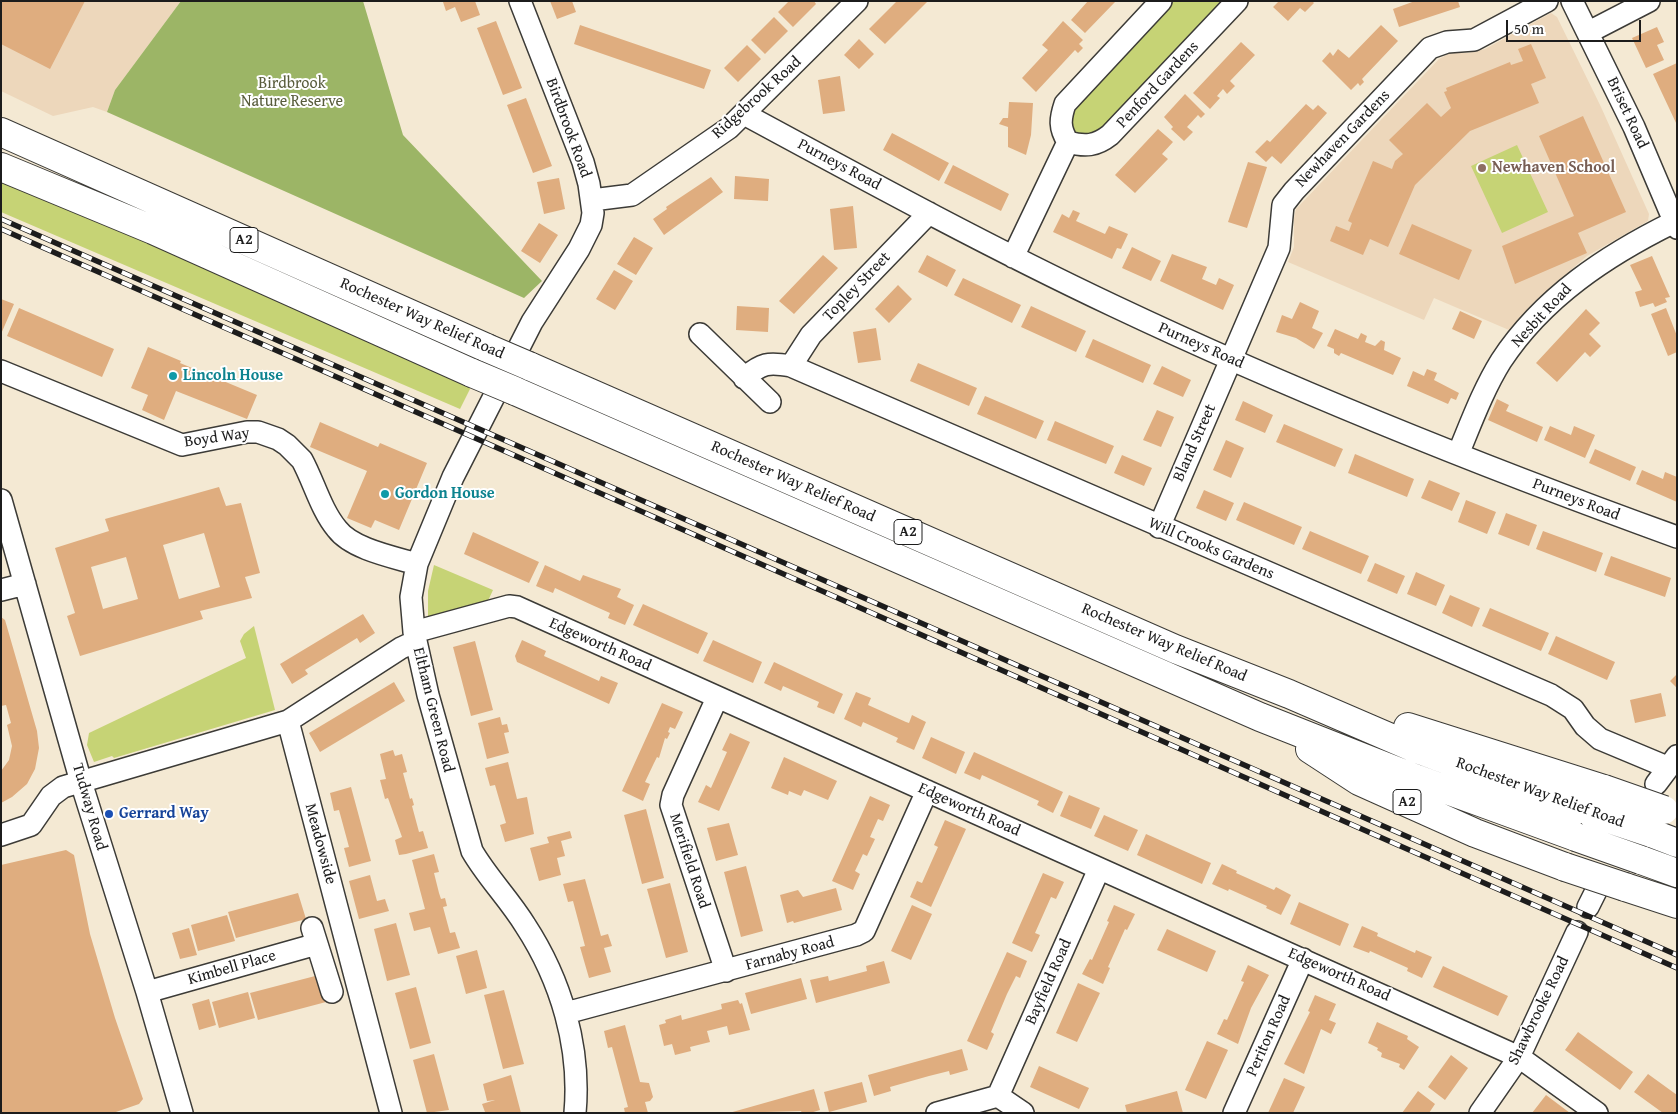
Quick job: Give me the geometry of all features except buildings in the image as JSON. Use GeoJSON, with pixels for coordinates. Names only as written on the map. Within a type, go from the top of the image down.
{"type":"FeatureCollection","features":[{"type":"Feature","properties":{"kind":"highway","name":"Rochester Way Relief Road"},"geometry":{"type":"LineString","coordinates":[[1,132],[487,348],[1175,649],[1289,694],[1412,747],[1590,813],[1664,819],[1677,843]]}},
{"type":"Feature","properties":{"kind":"highway","name":"Rochester Way Relief Road"},"geometry":{"type":"LineString","coordinates":[[1,167],[162,234],[472,373],[1260,717],[1417,779],[1677,873]]}},
{"type":"Feature","properties":{"kind":"highway","name":"A2"},"geometry":{"type":"LineString","coordinates":[[1289,694],[1417,730],[1604,789],[1664,819]]}},
{"type":"Feature","properties":{"kind":"highway","name":"A2"},"geometry":{"type":"LineString","coordinates":[[1260,717],[1359,781],[1475,833],[1565,867],[1677,904]]}},
{"type":"Feature","properties":{"kind":"street","name":"Birdbrook Road"},"geometry":{"type":"LineString","coordinates":[[520,1],[583,162],[592,200],[591,225],[579,249],[542,306]]}},
{"type":"Feature","properties":{"kind":"street","name":"Ridgebrook Road"},"geometry":{"type":"LineString","coordinates":[[592,200],[618,199],[632,195],[729,128],[857,1]]}},
{"type":"Feature","properties":{"kind":"street"},"geometry":{"type":"LineString","coordinates":[[1013,257],[1068,142],[1062,132],[1060,119],[1065,104],[1161,1]]}},
{"type":"Feature","properties":{"kind":"street","name":"Penford Gardens"},"geometry":{"type":"LineString","coordinates":[[1068,142],[1082,146],[1098,144],[1110,135],[1237,1]]}},
{"type":"Feature","properties":{"kind":"street","name":"Newhaven Gardens"},"geometry":{"type":"LineString","coordinates":[[1232,360],[1279,248],[1283,205],[1294,191],[1430,48],[1447,42],[1474,40],[1547,1]]}},
{"type":"Feature","properties":{"kind":"street","name":"Briset Road"},"geometry":{"type":"LineString","coordinates":[[1572,1],[1589,32],[1634,127],[1676,225]]}},
{"type":"Feature","properties":{"kind":"street"},"geometry":{"type":"LineString","coordinates":[[1589,32],[1648,1]]}},
{"type":"Feature","properties":{"kind":"street","name":"Purneys Road"},"geometry":{"type":"LineString","coordinates":[[744,114],[1013,257],[1232,360],[1458,454],[1677,537]]}},
{"type":"Feature","properties":{"kind":"street","name":"Topley Street"},"geometry":{"type":"LineString","coordinates":[[791,366],[811,335],[929,213]]}},
{"type":"Feature","properties":{"kind":"street","name":"Nesbit Road"},"geometry":{"type":"LineString","coordinates":[[1458,454],[1481,400],[1501,361],[1534,321],[1565,289],[1621,249],[1676,225]]}},
{"type":"Feature","properties":{"kind":"street","name":"Eltham Green Road"},"geometry":{"type":"LineString","coordinates":[[542,306],[452,477],[417,564],[411,597],[415,637],[460,814],[472,851],[537,944],[554,977],[566,1013],[574,1063],[574,1113]]}},
{"type":"Feature","properties":{"kind":"street"},"geometry":{"type":"LineString","coordinates":[[700,334],[770,402]]}},
{"type":"Feature","properties":{"kind":"street","name":"Bland Street"},"geometry":{"type":"LineString","coordinates":[[1159,527],[1232,360]]}},
{"type":"Feature","properties":{"kind":"street","name":"Will Crooks Gardens"},"geometry":{"type":"LineString","coordinates":[[744,378],[757,367],[772,362],[791,366],[1159,527],[1551,695],[1573,709],[1585,726],[1600,739],[1666,769]]}},
{"type":"Feature","properties":{"kind":"street","name":"Boyd Way"},"geometry":{"type":"LineString","coordinates":[[1,371],[182,445],[247,432],[278,439],[302,460],[337,530],[350,541],[387,556],[417,564]]}},
{"type":"Feature","properties":{"kind":"street","name":"Tudway Road"},"geometry":{"type":"LineString","coordinates":[[1,500],[82,782],[182,1113]]}},
{"type":"Feature","properties":{"kind":"street"},"geometry":{"type":"LineString","coordinates":[[1,590],[25,584]]}},
{"type":"Feature","properties":{"kind":"street","name":"Edgeworth Road"},"geometry":{"type":"LineString","coordinates":[[415,637],[509,606],[517,607],[1519,1056],[1597,1113]]}},
{"type":"Feature","properties":{"kind":"street"},"geometry":{"type":"LineString","coordinates":[[1,835],[31,825],[51,796],[63,788],[288,721],[415,637]]}},
{"type":"Feature","properties":{"kind":"street","name":"Merifield Road"},"geometry":{"type":"LineString","coordinates":[[717,698],[673,795],[671,805],[726,971]]}},
{"type":"Feature","properties":{"kind":"street","name":"Meadowside"},"geometry":{"type":"LineString","coordinates":[[288,721],[391,1113]]}},
{"type":"Feature","properties":{"kind":"street","name":"Farnaby Road"},"geometry":{"type":"LineString","coordinates":[[566,1013],[726,971],[864,931],[927,791]]}},
{"type":"Feature","properties":{"kind":"street","name":"Bayfield Road"},"geometry":{"type":"LineString","coordinates":[[998,1096],[1100,869]]}},
{"type":"Feature","properties":{"kind":"street","name":"Shawbrooke Road"},"geometry":{"type":"LineString","coordinates":[[1480,1113],[1519,1056],[1577,932]]}},
{"type":"Feature","properties":{"kind":"street","name":"Kimbell Place"},"geometry":{"type":"LineString","coordinates":[[147,992],[315,936],[332,992]]}},
{"type":"Feature","properties":{"kind":"street","name":"Periton Road"},"geometry":{"type":"LineString","coordinates":[[1234,1113],[1304,959]]}},
{"type":"Feature","properties":{"kind":"street"},"geometry":{"type":"LineString","coordinates":[[937,1113],[998,1096],[1023,1113]]}},
{"type":"Feature","properties":{"kind":"shaded area"},"geometry":{"type":"Polygon","coordinates":[[[1,1],[181,1],[115,90],[107,112],[93,107],[53,116],[1,91],[1,1]]]}},
{"type":"Feature","properties":{"kind":"shaded area","name":"Newhaven School"},"geometry":{"type":"Polygon","coordinates":[[[1551,13],[1557,17],[1601,107],[1649,214],[1648,221],[1587,256],[1534,302],[1509,330],[1434,298],[1424,320],[1288,262],[1294,247],[1294,218],[1296,209],[1439,59],[1452,52],[1468,53],[1485,49],[1551,13]]]}},
{"type":"Feature","properties":{"kind":"green space","name":"Birdbrook Nature Reserve"},"geometry":{"type":"Polygon","coordinates":[[[181,1],[363,1],[403,135],[542,281],[524,298],[107,112],[115,90],[181,1]]]}},
{"type":"Feature","properties":{"kind":"green space"},"geometry":{"type":"Polygon","coordinates":[[[1168,1],[1226,1],[1103,132],[1081,136],[1070,125],[1069,110],[1168,1]]]}},
{"type":"Feature","properties":{"kind":"green space"},"geometry":{"type":"Polygon","coordinates":[[[1517,145],[1548,212],[1502,233],[1471,166],[1517,145]]]}},
{"type":"Feature","properties":{"kind":"green space"},"geometry":{"type":"Polygon","coordinates":[[[1,177],[472,385],[460,409],[1,212],[1,177]]]}},
{"type":"Feature","properties":{"kind":"green space"},"geometry":{"type":"Polygon","coordinates":[[[434,565],[493,590],[487,603],[428,618],[428,591],[434,565]]]}},
{"type":"Feature","properties":{"kind":"green space"},"geometry":{"type":"Polygon","coordinates":[[[254,626],[275,710],[114,758],[112,756],[94,762],[87,745],[89,733],[246,658],[240,641],[244,634],[254,626]]]}},
{"type":"Feature","properties":{"kind":"railway"},"geometry":{"type":"LineString","coordinates":[[1,219],[1677,955]]}},
{"type":"Feature","properties":{"kind":"railway"},"geometry":{"type":"LineString","coordinates":[[1,229],[1677,968]]}},
{"type":"Feature","properties":{"kind":"place","name":"Newhaven School"},"geometry":{"type":"Point","coordinates":[1482,168]}},
{"type":"Feature","properties":{"kind":"place","name":"Lincoln House"},"geometry":{"type":"Point","coordinates":[173,376]}},
{"type":"Feature","properties":{"kind":"place","name":"Gordon House"},"geometry":{"type":"Point","coordinates":[385,494]}},
{"type":"Feature","properties":{"kind":"place","name":"Gerrard Way"},"geometry":{"type":"Point","coordinates":[109,814]}}]}
